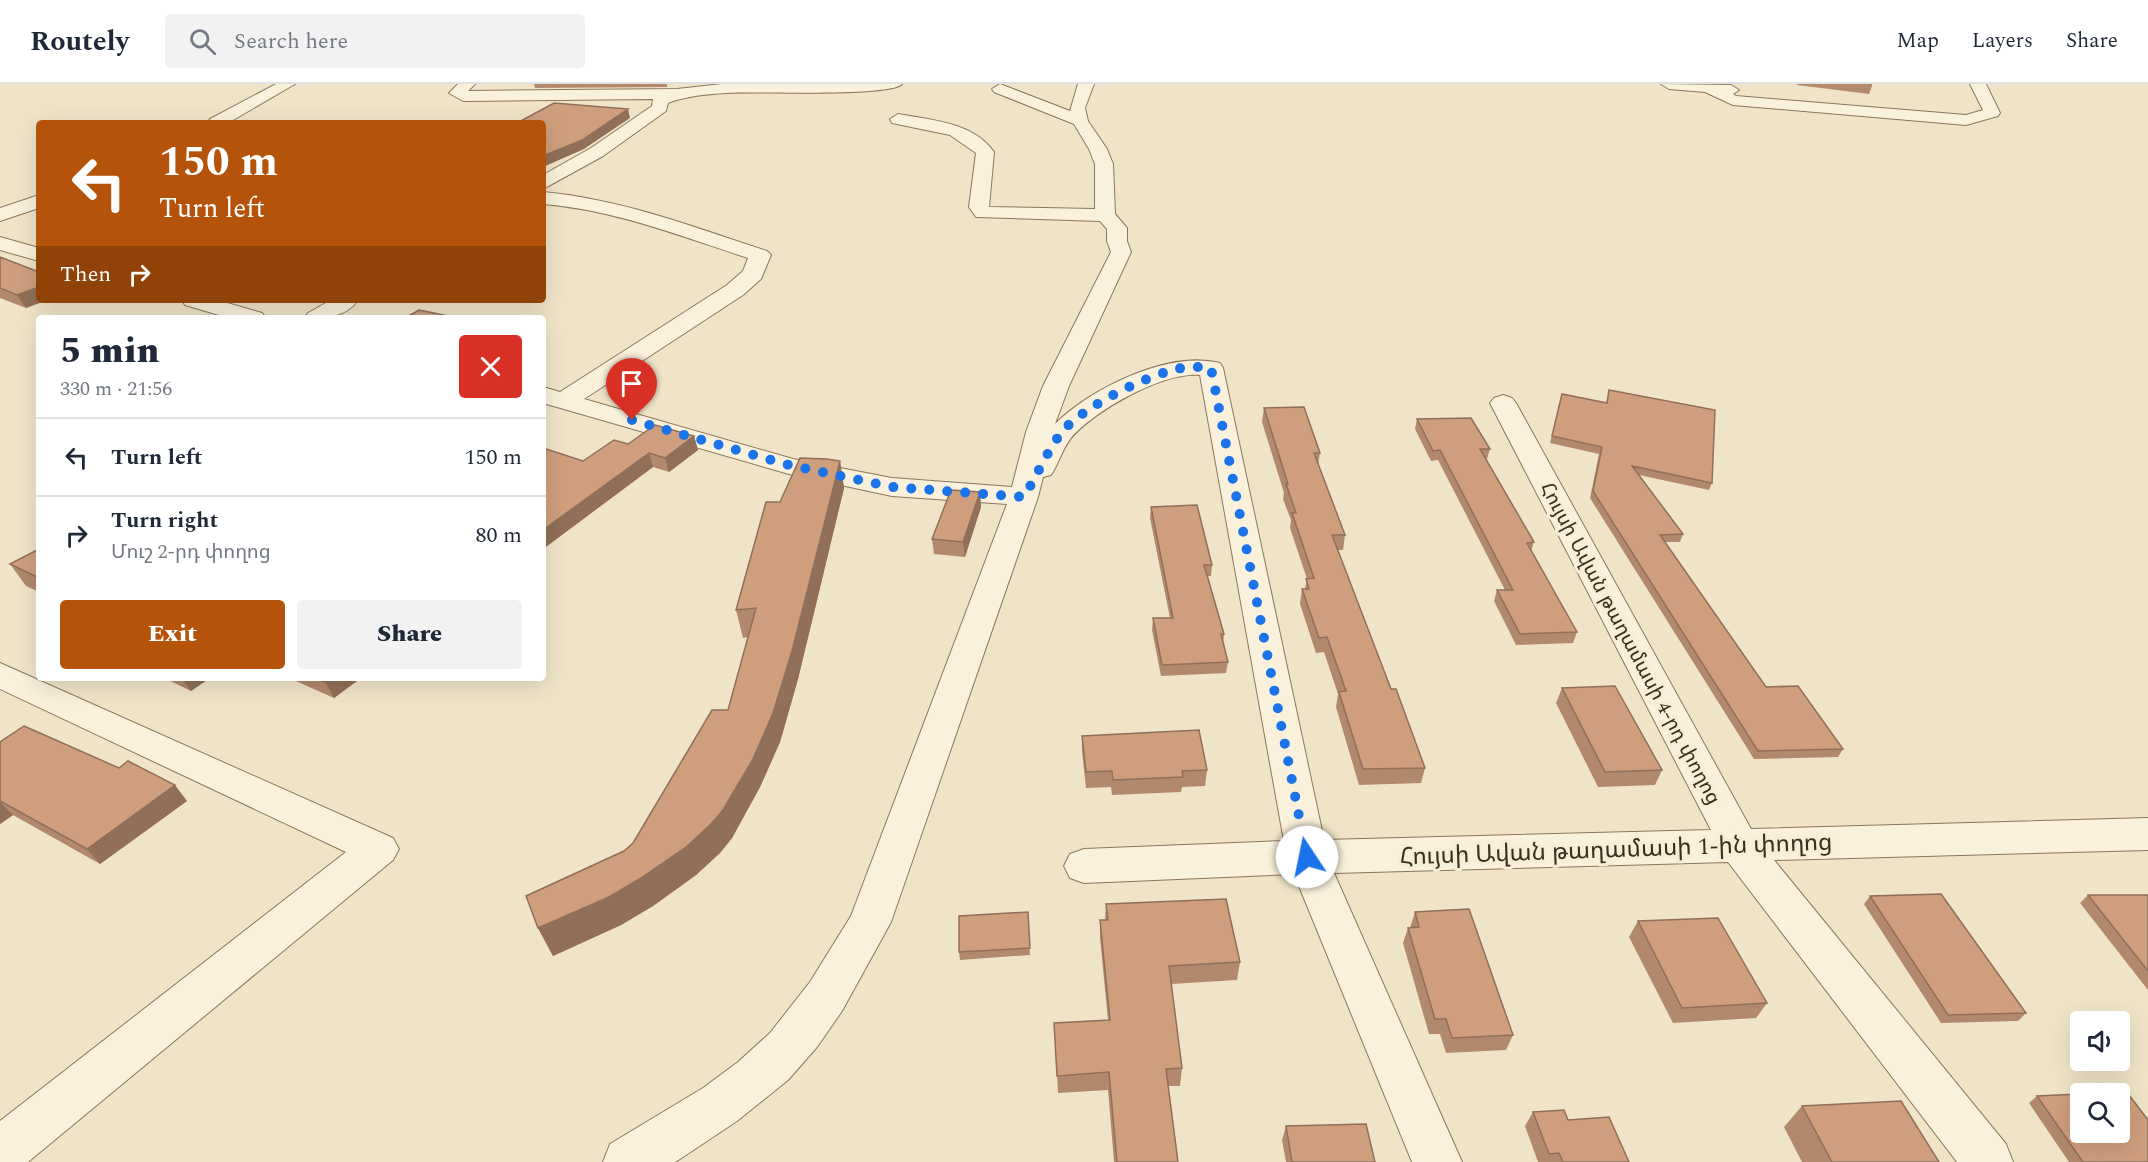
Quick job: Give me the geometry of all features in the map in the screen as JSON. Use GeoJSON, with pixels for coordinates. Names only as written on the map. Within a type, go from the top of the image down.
{"type":"FeatureCollection","features":[{"type":"Feature","properties":{"kind":"street"},"geometry":{"type":"LineString","coordinates":[[221,120],[287,84]]}},
{"type":"Feature","properties":{"kind":"street"},"geometry":{"type":"LineString","coordinates":[[467,84],[457,93],[463,96],[677,94],[728,88],[852,87],[894,84]]}},
{"type":"Feature","properties":{"kind":"street"},"geometry":{"type":"LineString","coordinates":[[628,1162],[726,1099],[771,1063],[814,1014],[836,984],[870,922],[1024,497],[1038,432],[1056,386],[1121,252],[1117,241],[1117,228],[1105,215],[1104,164],[1098,149],[1080,121],[1077,108],[1086,84]]}},
{"type":"Feature","properties":{"kind":"street"},"geometry":{"type":"LineString","coordinates":[[1670,84],[1744,91],[1757,90],[1766,85]]}},
{"type":"Feature","properties":{"kind":"street"},"geometry":{"type":"LineString","coordinates":[[1709,88],[1733,100],[1966,120],[1992,113],[1978,84]]}},
{"type":"Feature","properties":{"kind":"street"},"geometry":{"type":"LineString","coordinates":[[1001,87],[1080,121]]}},
{"type":"Feature","properties":{"kind":"street"},"geometry":{"type":"LineString","coordinates":[[546,181],[597,152],[660,108],[660,100],[677,94]]}},
{"type":"Feature","properties":{"kind":"street"},"geometry":{"type":"LineString","coordinates":[[897,119],[954,129],[976,141],[985,152],[979,207],[983,213],[1105,215]]}},
{"type":"Feature","properties":{"kind":"street"},"geometry":{"type":"LineString","coordinates":[[546,198],[568,199],[649,219],[760,255],[753,274],[735,290],[554,398]]}},
{"type":"Feature","properties":{"kind":"street"},"geometry":{"type":"LineString","coordinates":[[0,215],[36,202]]}},
{"type":"Feature","properties":{"kind":"street"},"geometry":{"type":"LineString","coordinates":[[0,243],[36,254]]}},
{"type":"Feature","properties":{"kind":"street"},"geometry":{"type":"LineString","coordinates":[[203,303],[244,315]]}},
{"type":"Feature","properties":{"kind":"street"},"geometry":{"type":"LineString","coordinates":[[321,315],[342,303]]}},
{"type":"Feature","properties":{"kind":"street"},"geometry":{"type":"LineString","coordinates":[[1024,497],[1062,432],[1095,406],[1112,395],[1161,375],[1188,367],[1211,368],[1307,857],[1437,1162]]}},
{"type":"Feature","properties":{"kind":"street"},"geometry":{"type":"LineString","coordinates":[[554,398],[789,465],[835,475],[892,487],[1024,497]]}},
{"type":"Feature","properties":{"kind":"street","name":"Հույսի Ավան թաղամասի 4-րդ փողոց"},"geometry":{"type":"LineString","coordinates":[[1503,403],[1740,847],[1988,1162]]}},
{"type":"Feature","properties":{"kind":"street"},"geometry":{"type":"LineString","coordinates":[[0,675],[379,849],[0,1153]]}},
{"type":"Feature","properties":{"kind":"street","name":"Հույսի Ավան թաղամասի 1-ին փողոց"},"geometry":{"type":"LineString","coordinates":[[1084,866],[1307,857],[2146,835]]}},
{"type":"Feature","properties":{"kind":"building"},"geometry":{"type":"Polygon","coordinates":[[[554,103],[628,109],[582,140],[546,155],[546,120],[523,120],[554,103]]]}},
{"type":"Feature","properties":{"kind":"building"},"geometry":{"type":"Polygon","coordinates":[[[0,257],[36,271],[36,288],[17,295],[0,288],[0,257]]]}},
{"type":"Feature","properties":{"kind":"building"},"geometry":{"type":"Polygon","coordinates":[[[419,310],[443,315],[410,315],[419,310]]]}},
{"type":"Feature","properties":{"kind":"building"},"geometry":{"type":"Polygon","coordinates":[[[1609,390],[1715,410],[1712,483],[1632,466],[1683,534],[1660,535],[1766,687],[1798,686],[1843,749],[1758,751],[1593,491],[1602,447],[1552,436],[1562,394],[1607,403],[1609,390]]]}},
{"type":"Feature","properties":{"kind":"building"},"geometry":{"type":"Polygon","coordinates":[[[1304,407],[1320,453],[1314,453],[1345,535],[1332,535],[1391,689],[1396,689],[1425,768],[1363,769],[1339,692],[1346,691],[1327,637],[1319,638],[1302,589],[1309,589],[1306,579],[1314,578],[1292,513],[1296,513],[1264,408],[1304,407]]]}},
{"type":"Feature","properties":{"kind":"building"},"geometry":{"type":"Polygon","coordinates":[[[1471,418],[1490,449],[1480,449],[1534,542],[1527,543],[1577,632],[1520,634],[1497,590],[1513,590],[1440,450],[1433,451],[1417,419],[1471,418]]]}},
{"type":"Feature","properties":{"kind":"building"},"geometry":{"type":"Polygon","coordinates":[[[655,425],[694,436],[665,458],[649,453],[546,528],[546,449],[583,461],[614,440],[628,444],[655,425]]]}},
{"type":"Feature","properties":{"kind":"building"},"geometry":{"type":"Polygon","coordinates":[[[800,458],[840,461],[792,651],[773,713],[753,759],[723,810],[686,847],[609,897],[538,928],[526,896],[624,851],[633,843],[712,710],[728,710],[756,608],[736,610],[766,502],[780,502],[800,458]]]}},
{"type":"Feature","properties":{"kind":"building"},"geometry":{"type":"Polygon","coordinates":[[[951,490],[980,492],[963,542],[932,539],[951,490]]]}},
{"type":"Feature","properties":{"kind":"building"},"geometry":{"type":"Polygon","coordinates":[[[1197,505],[1212,565],[1204,565],[1224,634],[1221,634],[1228,662],[1162,665],[1153,618],[1173,618],[1151,507],[1197,505]]]}},
{"type":"Feature","properties":{"kind":"building"},"geometry":{"type":"Polygon","coordinates":[[[36,551],[36,577],[10,564],[36,551]]]}},
{"type":"Feature","properties":{"kind":"building"},"geometry":{"type":"Polygon","coordinates":[[[1615,686],[1662,770],[1605,772],[1562,688],[1615,686]]]}},
{"type":"Feature","properties":{"kind":"building"},"geometry":{"type":"Polygon","coordinates":[[[24,726],[119,768],[128,761],[175,785],[87,849],[0,801],[0,742],[24,726]]]}},
{"type":"Feature","properties":{"kind":"building"},"geometry":{"type":"Polygon","coordinates":[[[1199,730],[1207,770],[1182,771],[1183,777],[1113,780],[1112,771],[1086,772],[1082,736],[1199,730]]]}},
{"type":"Feature","properties":{"kind":"building"},"geometry":{"type":"Polygon","coordinates":[[[1941,894],[2026,1013],[1948,1015],[1870,896],[1941,894]]]}},
{"type":"Feature","properties":{"kind":"building"},"geometry":{"type":"Polygon","coordinates":[[[2088,895],[2148,895],[2148,971],[2088,895]]]}},
{"type":"Feature","properties":{"kind":"building"},"geometry":{"type":"Polygon","coordinates":[[[1226,899],[1240,962],[1169,966],[1182,1068],[1166,1069],[1178,1162],[1117,1162],[1109,1072],[1057,1076],[1054,1023],[1110,1020],[1100,920],[1108,920],[1106,904],[1226,899]]]}},
{"type":"Feature","properties":{"kind":"building"},"geometry":{"type":"Polygon","coordinates":[[[1469,909],[1513,1035],[1452,1038],[1446,1019],[1435,1019],[1408,928],[1419,927],[1415,912],[1469,909]]]}},
{"type":"Feature","properties":{"kind":"building"},"geometry":{"type":"Polygon","coordinates":[[[1028,912],[1030,948],[959,952],[959,916],[1028,912]]]}},
{"type":"Feature","properties":{"kind":"building"},"geometry":{"type":"Polygon","coordinates":[[[1718,918],[1767,1003],[1682,1008],[1638,921],[1718,918]]]}},
{"type":"Feature","properties":{"kind":"building"},"geometry":{"type":"Polygon","coordinates":[[[2070,1094],[2070,1143],[2130,1143],[2130,1096],[2148,1120],[2148,1162],[2083,1162],[2037,1096],[2070,1094]]]}},
{"type":"Feature","properties":{"kind":"building"},"geometry":{"type":"Polygon","coordinates":[[[1901,1101],[1939,1162],[1832,1162],[1802,1106],[1901,1101]]]}},
{"type":"Feature","properties":{"kind":"building"},"geometry":{"type":"Polygon","coordinates":[[[1564,1110],[1568,1120],[1609,1117],[1629,1162],[1563,1162],[1559,1153],[1549,1154],[1533,1112],[1564,1110]]]}},
{"type":"Feature","properties":{"kind":"building"},"geometry":{"type":"Polygon","coordinates":[[[1366,1124],[1375,1162],[1292,1162],[1286,1126],[1366,1124]]]}},
{"type":"Feature","properties":{"kind":"route"},"geometry":{"type":"LineString","coordinates":[[632,420],[789,465],[892,487],[1024,497],[1062,432],[1079,417],[1112,395],[1161,375],[1188,367],[1211,368],[1307,857]]}}]}
